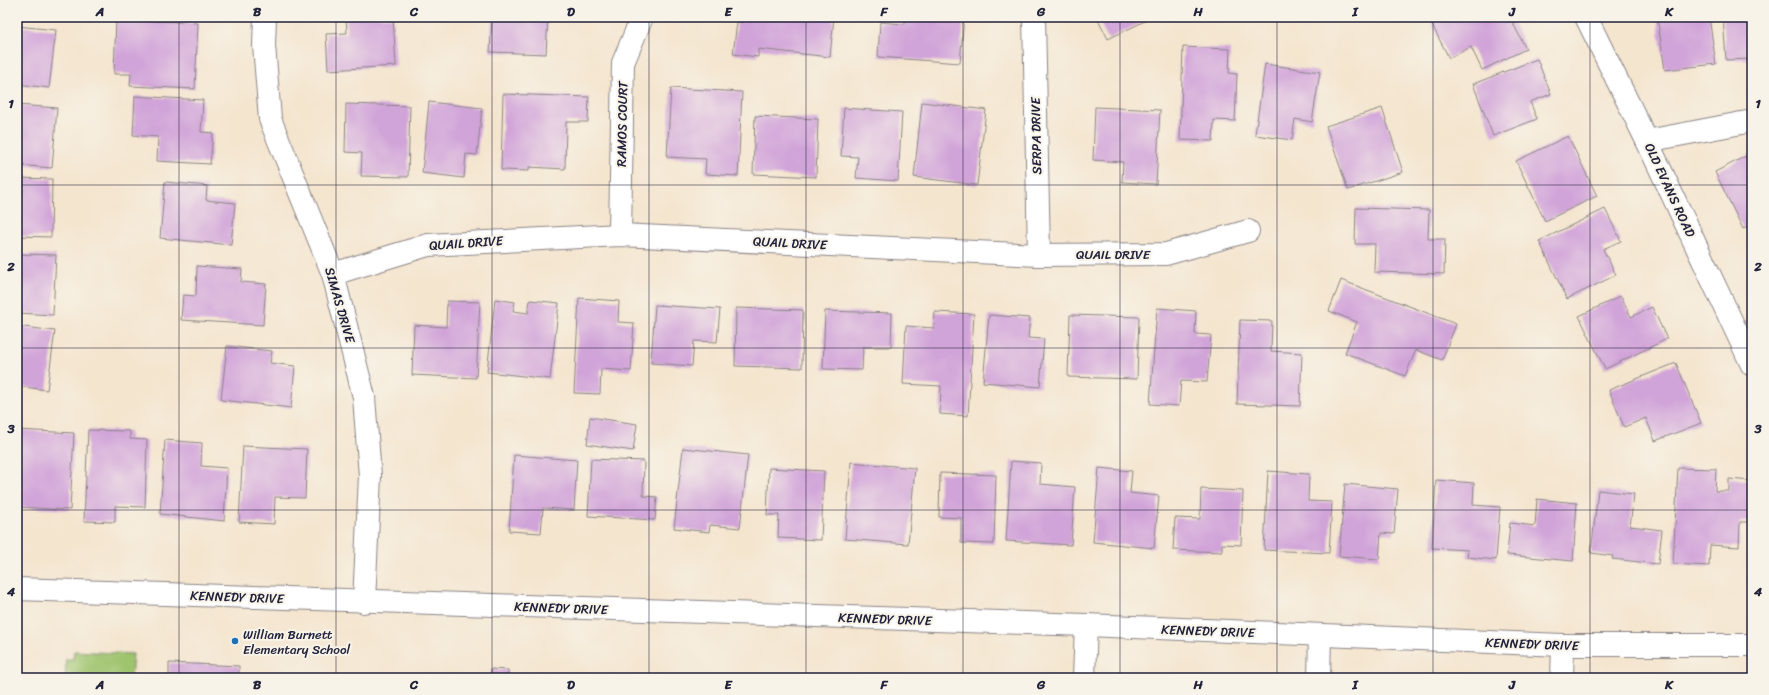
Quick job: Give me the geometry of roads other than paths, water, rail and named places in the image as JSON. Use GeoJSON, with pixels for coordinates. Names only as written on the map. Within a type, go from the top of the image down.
{"type":"FeatureCollection","features":[{"type":"Feature","properties":{"kind":"street","name":"SIMAS DRIVE"},"geometry":{"type":"LineString","coordinates":[[265,17],[264,45],[270,119],[333,274],[364,396],[370,476],[364,602]]}},
{"type":"Feature","properties":{"kind":"street","name":"RAMOS COURT"},"geometry":{"type":"LineString","coordinates":[[620,235],[623,63],[642,17]]}},
{"type":"Feature","properties":{"kind":"street","name":"SERPA DRIVE"},"geometry":{"type":"LineString","coordinates":[[1034,17],[1039,255]]}},
{"type":"Feature","properties":{"kind":"street","name":"OLD EVANS ROAD"},"geometry":{"type":"LineString","coordinates":[[1586,17],[1647,141],[1752,365]]}},
{"type":"Feature","properties":{"kind":"street"},"geometry":{"type":"LineString","coordinates":[[1647,141],[1752,120]]}},
{"type":"Feature","properties":{"kind":"street","name":"QUAIL DRIVE"},"geometry":{"type":"LineString","coordinates":[[333,274],[428,245],[620,235],[1039,255],[1166,254],[1248,232]]}},
{"type":"Feature","properties":{"kind":"street","name":"KENNEDY DRIVE"},"geometry":{"type":"LineString","coordinates":[[17,589],[364,602],[1086,625],[1563,645],[1752,645]]}},
{"type":"Feature","properties":{"kind":"street"},"geometry":{"type":"LineString","coordinates":[[1084,678],[1086,625]]}},
{"type":"Feature","properties":{"kind":"street"},"geometry":{"type":"LineString","coordinates":[[1319,678],[1320,635]]}},
{"type":"Feature","properties":{"kind":"street"},"geometry":{"type":"LineString","coordinates":[[1562,678],[1563,645]]}},
{"type":"Feature","properties":{"kind":"place","name":"William Burnett Elementary School"},"geometry":{"type":"Point","coordinates":[235,641]}}]}
